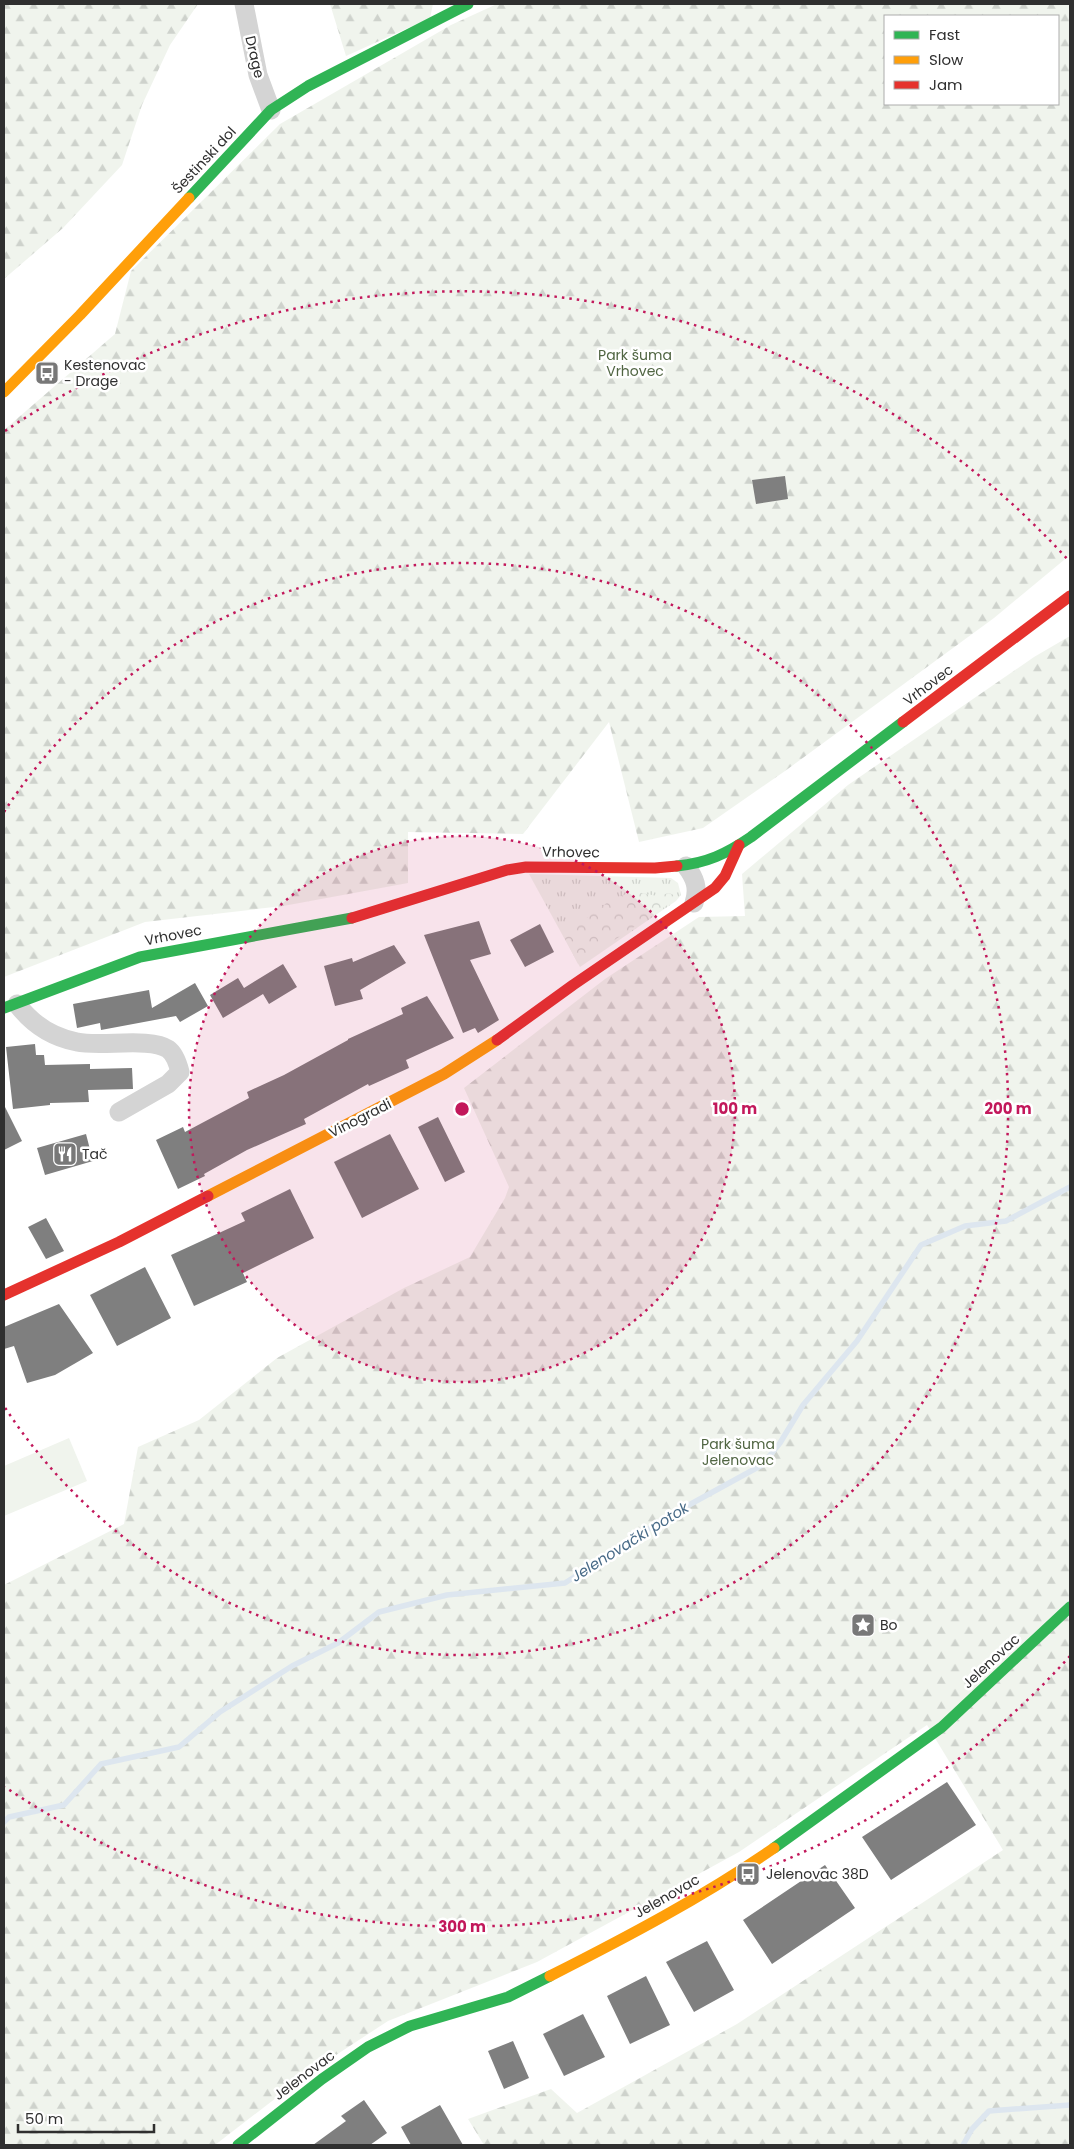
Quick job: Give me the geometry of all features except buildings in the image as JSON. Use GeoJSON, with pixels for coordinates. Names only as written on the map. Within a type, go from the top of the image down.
{"type":"FeatureCollection","features":[{"type":"Feature","properties":{"kind":"street","name":"Drage"},"geometry":{"type":"LineString","coordinates":[[244,4],[258,75],[271,110]]}},
{"type":"Feature","properties":{"kind":"street","name":"Šestinski dol"},"geometry":{"type":"LineString","coordinates":[[4,392],[80,315],[271,110],[308,86],[464,5]]}},
{"type":"Feature","properties":{"kind":"street","name":"Vrhovec"},"geometry":{"type":"LineString","coordinates":[[11,1006],[140,957],[348,920],[507,870],[526,867],[655,868],[686,866],[725,854],[1070,596]]}},
{"type":"Feature","properties":{"kind":"street","name":"Vinogradi"},"geometry":{"type":"LineString","coordinates":[[4,1295],[120,1242],[444,1074],[493,1043],[573,985],[715,888],[725,876],[739,845]]}},
{"type":"Feature","properties":{"kind":"street"},"geometry":{"type":"LineString","coordinates":[[686,866],[694,876],[697,895],[694,903]]}},
{"type":"Feature","properties":{"kind":"street"},"geometry":{"type":"LineString","coordinates":[[11,1006],[56,1036],[77,1042],[153,1044],[168,1049],[178,1061],[180,1072],[168,1084],[119,1112]]}},
{"type":"Feature","properties":{"kind":"street","name":"Jelenovac"},"geometry":{"type":"LineString","coordinates":[[238,2145],[322,2079],[368,2047],[410,2026],[508,1997],[628,1936],[734,1875],[840,1802],[942,1727],[1070,1607]]}},
{"type":"Feature","properties":{"kind":"green space"},"geometry":{"type":"Polygon","coordinates":[[[4,4],[198,4],[170,45],[142,105],[122,165],[63,228],[4,279],[4,4]]]}},
{"type":"Feature","properties":{"kind":"green space"},"geometry":{"type":"Polygon","coordinates":[[[330,4],[433,4],[430,18],[346,56],[330,4]]]}},
{"type":"Feature","properties":{"kind":"green space","name":"Park šuma Vrhovec"},"geometry":{"type":"Polygon","coordinates":[[[497,4],[1070,4],[1070,555],[994,618],[785,771],[703,828],[639,842],[609,722],[523,834],[408,832],[408,883],[283,906],[145,922],[4,977],[4,430],[115,334],[131,271],[280,124],[451,25],[497,4]]]}},
{"type":"Feature","properties":{"kind":"green space","name":"Park šuma Jelenovac"},"geometry":{"type":"Polygon","coordinates":[[[1070,636],[1070,2145],[484,2145],[468,2119],[551,2089],[577,2113],[737,2024],[1003,1850],[927,1725],[739,1852],[537,1962],[388,2021],[307,2074],[215,2145],[4,2145],[4,1585],[124,1524],[138,1447],[199,1420],[277,1358],[404,1288],[470,1257],[505,1198],[509,1187],[464,1088],[605,979],[699,917],[745,916],[742,874],[848,785],[1034,657],[1070,636]]]}},
{"type":"Feature","properties":{"kind":"green space"},"geometry":{"type":"Polygon","coordinates":[[[529,874],[671,878],[678,883],[681,895],[676,901],[580,967],[529,874]]]}},
{"type":"Feature","properties":{"kind":"green space"},"geometry":{"type":"Polygon","coordinates":[[[632,891],[657,896],[669,893],[674,895],[675,900],[578,964],[563,935],[607,903],[632,891]]]}},
{"type":"Feature","properties":{"kind":"green space"},"geometry":{"type":"Polygon","coordinates":[[[69,1438],[87,1481],[4,1516],[4,1466],[69,1438]]]}},
{"type":"Feature","properties":{"kind":"waterway","name":"Jelenovački potok"},"geometry":{"type":"LineString","coordinates":[[4,1822],[9,1817],[64,1805],[101,1764],[179,1747],[220,1712],[292,1666],[338,1643],[379,1612],[447,1595],[565,1583],[667,1517],[762,1465],[780,1443],[803,1405],[857,1341],[921,1245],[965,1226],[1006,1221],[1070,1187]]}},
{"type":"Feature","properties":{"kind":"waterway"},"geometry":{"type":"LineString","coordinates":[[963,2145],[972,2129],[989,2111],[1070,2105]]}},
{"type":"Feature","properties":{"kind":"traffic: fast"},"geometry":{"type":"LineString","coordinates":[[189,198],[271,110],[308,86],[468,4]]}},
{"type":"Feature","properties":{"kind":"traffic: fast"},"geometry":{"type":"LineString","coordinates":[[677,866],[707,860],[725,853],[742,843],[903,722]]}},
{"type":"Feature","properties":{"kind":"traffic: fast"},"geometry":{"type":"LineString","coordinates":[[4,1008],[140,957],[352,918]]}},
{"type":"Feature","properties":{"kind":"traffic: fast"},"geometry":{"type":"LineString","coordinates":[[774,1848],[942,1727],[1070,1607]]}},
{"type":"Feature","properties":{"kind":"traffic: fast"},"geometry":{"type":"LineString","coordinates":[[238,2145],[322,2079],[368,2047],[410,2026],[508,1997],[550,1976]]}},
{"type":"Feature","properties":{"kind":"traffic: slow"},"geometry":{"type":"LineString","coordinates":[[4,392],[80,315],[189,198]]}},
{"type":"Feature","properties":{"kind":"traffic: slow"},"geometry":{"type":"LineString","coordinates":[[208,1196],[444,1074],[497,1040]]}},
{"type":"Feature","properties":{"kind":"traffic: slow"},"geometry":{"type":"LineString","coordinates":[[550,1976],[664,1916],[774,1848]]}},
{"type":"Feature","properties":{"kind":"traffic: jam"},"geometry":{"type":"LineString","coordinates":[[903,722],[1070,596]]}},
{"type":"Feature","properties":{"kind":"traffic: jam"},"geometry":{"type":"LineString","coordinates":[[497,1040],[573,985],[715,888],[725,876],[739,845]]}},
{"type":"Feature","properties":{"kind":"traffic: jam"},"geometry":{"type":"LineString","coordinates":[[352,918],[507,870],[526,867],[655,868],[677,866]]}},
{"type":"Feature","properties":{"kind":"traffic: jam"},"geometry":{"type":"LineString","coordinates":[[4,1295],[119,1242],[208,1196]]}},
{"type":"Feature","properties":{"kind":"place","name":"Kestenovac - Drage"},"geometry":{"type":"Point","coordinates":[47,373]}},
{"type":"Feature","properties":{"kind":"place","name":"Tač"},"geometry":{"type":"Point","coordinates":[65,1154]}},
{"type":"Feature","properties":{"kind":"place","name":"Bo"},"geometry":{"type":"Point","coordinates":[863,1625]}},
{"type":"Feature","properties":{"kind":"place","name":"Jelenovac 38D"},"geometry":{"type":"Point","coordinates":[748,1874]}}]}
